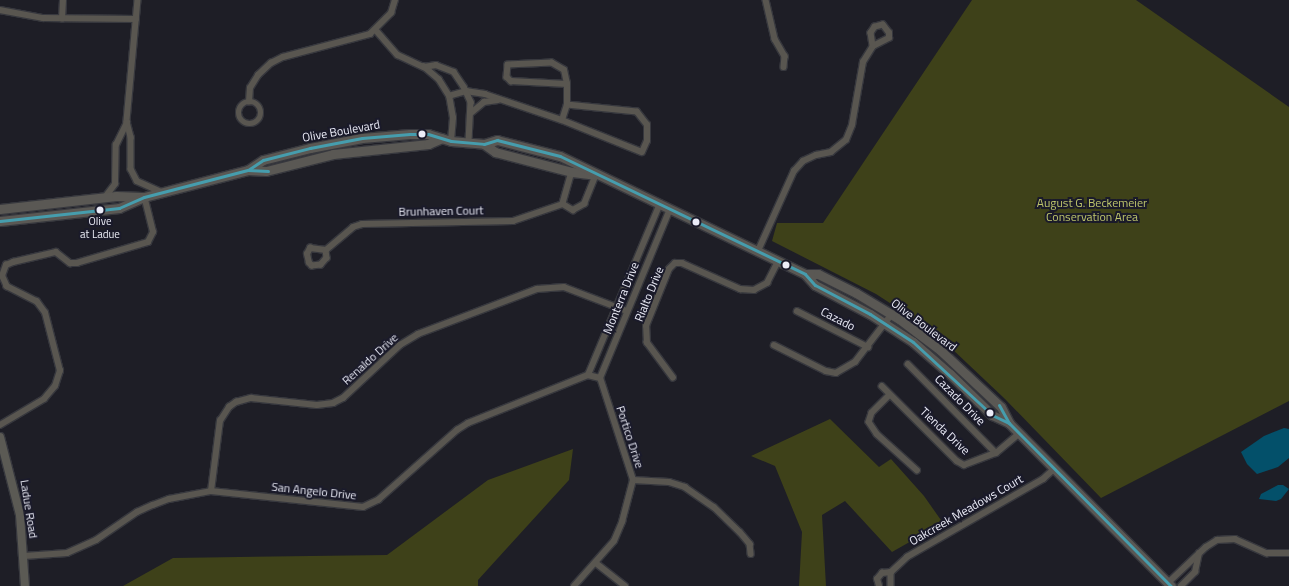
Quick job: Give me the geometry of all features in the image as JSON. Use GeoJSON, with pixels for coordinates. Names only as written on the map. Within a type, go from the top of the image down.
{"type":"FeatureCollection","features":[{"type":"Feature","properties":{"kind":"main road","name":"Olive Boulevard"},"geometry":{"type":"LineString","coordinates":[[0,221],[119,208],[144,197],[248,170],[266,171],[333,154],[428,144],[447,140],[484,144],[497,140],[540,150],[577,162],[596,175],[805,274],[815,285],[885,323],[932,358],[992,415],[1009,423]]}},
{"type":"Feature","properties":{"kind":"main road","name":"Olive Boulevard"},"geometry":{"type":"LineString","coordinates":[[484,144],[495,152],[572,172],[596,175]]}},
{"type":"Feature","properties":{"kind":"main road","name":"Olive Boulevard"},"geometry":{"type":"LineString","coordinates":[[0,209],[103,198],[144,197]]}},
{"type":"Feature","properties":{"kind":"main road","name":"Olive Boulevard"},"geometry":{"type":"LineString","coordinates":[[805,274],[818,274],[892,314],[920,333],[961,368],[1001,407],[1009,423],[1019,434],[1169,585]]}},
{"type":"Feature","properties":{"kind":"main road","name":"Ladue Road"},"geometry":{"type":"LineString","coordinates":[[0,437],[20,515],[25,586]]}},
{"type":"Feature","properties":{"kind":"street"},"geometry":{"type":"LineString","coordinates":[[62,19],[63,0]]}},
{"type":"Feature","properties":{"kind":"street"},"geometry":{"type":"LineString","coordinates":[[138,0],[127,122],[131,137],[131,162],[134,176],[143,184],[164,192]]}},
{"type":"Feature","properties":{"kind":"street"},"geometry":{"type":"LineString","coordinates":[[249,102],[250,88],[258,75],[271,63],[283,57],[360,38],[376,30],[391,13],[396,0]]}},
{"type":"Feature","properties":{"kind":"street"},"geometry":{"type":"LineString","coordinates":[[766,0],[776,39],[785,56],[784,67]]}},
{"type":"Feature","properties":{"kind":"street"},"geometry":{"type":"LineString","coordinates":[[0,10],[15,15],[62,19],[136,20]]}},
{"type":"Feature","properties":{"kind":"street"},"geometry":{"type":"LineString","coordinates":[[376,30],[398,56],[424,67],[439,80],[449,96],[453,118],[447,140]]}},
{"type":"Feature","properties":{"kind":"street"},"geometry":{"type":"LineString","coordinates":[[758,251],[794,171],[803,161],[831,152],[846,140],[853,119],[863,62],[874,46]]}},
{"type":"Feature","properties":{"kind":"street"},"geometry":{"type":"LineString","coordinates":[[562,120],[567,105],[567,84],[564,70],[552,63],[508,65],[507,77],[511,81],[567,84]]}},
{"type":"Feature","properties":{"kind":"street"},"geometry":{"type":"LineString","coordinates":[[424,67],[436,65],[454,72],[466,91],[471,113],[469,142]]}},
{"type":"Feature","properties":{"kind":"street"},"geometry":{"type":"LineString","coordinates":[[449,96],[466,91],[485,94],[562,120],[642,152],[645,147],[647,125],[637,112],[567,105]]}},
{"type":"Feature","properties":{"kind":"street"},"geometry":{"type":"LineString","coordinates":[[471,113],[484,102],[500,100]]}},
{"type":"Feature","properties":{"kind":"street"},"geometry":{"type":"LineString","coordinates":[[103,198],[114,184],[116,145],[127,122]]}},
{"type":"Feature","properties":{"kind":"street"},"geometry":{"type":"LineString","coordinates":[[572,172],[563,204],[569,210],[580,208],[596,175]]}},
{"type":"Feature","properties":{"kind":"street"},"geometry":{"type":"LineString","coordinates":[[0,425],[44,399],[55,386],[60,371],[46,312],[37,302],[7,287],[2,276],[6,266],[19,260],[56,252],[70,263],[77,263],[148,242],[153,232],[144,197]]}},
{"type":"Feature","properties":{"kind":"street","name":"Brunhaven Court"},"geometry":{"type":"LineString","coordinates":[[326,250],[353,227],[362,224],[513,221],[563,204]]}},
{"type":"Feature","properties":{"kind":"street","name":"Monterra Drive"},"geometry":{"type":"LineString","coordinates":[[588,375],[660,204]]}},
{"type":"Feature","properties":{"kind":"street","name":"Monterra Drive"},"geometry":{"type":"LineString","coordinates":[[600,378],[670,209]]}},
{"type":"Feature","properties":{"kind":"street","name":"Rialto Drive"},"geometry":{"type":"LineString","coordinates":[[673,378],[647,343],[646,326],[669,269],[675,263],[682,263],[740,289],[754,290],[767,283],[778,261]]}},
{"type":"Feature","properties":{"kind":"street","name":"Renaldo Drive"},"geometry":{"type":"LineString","coordinates":[[211,492],[220,421],[229,407],[236,402],[251,398],[316,405],[333,403],[343,398],[400,345],[418,334],[538,289],[564,287],[627,311]]}},
{"type":"Feature","properties":{"kind":"street","name":"Cazado"},"geometry":{"type":"LineString","coordinates":[[797,311],[868,348]]}},
{"type":"Feature","properties":{"kind":"street"},"geometry":{"type":"LineString","coordinates":[[774,345],[826,371],[836,373],[855,362],[868,348],[892,314]]}},
{"type":"Feature","properties":{"kind":"street","name":"Cazado Drive"},"geometry":{"type":"LineString","coordinates":[[908,364],[996,452]]}},
{"type":"Feature","properties":{"kind":"street"},"geometry":{"type":"LineString","coordinates":[[588,375],[600,378]]}},
{"type":"Feature","properties":{"kind":"street","name":"San Angelo Drive"},"geometry":{"type":"LineString","coordinates":[[24,556],[66,552],[96,540],[137,512],[153,505],[169,499],[211,492],[363,507],[378,500],[457,430],[483,415],[588,375]]}},
{"type":"Feature","properties":{"kind":"street","name":"Portico Drive"},"geometry":{"type":"LineString","coordinates":[[574,586],[596,564],[614,541],[622,522],[633,480],[600,378]]}},
{"type":"Feature","properties":{"kind":"street","name":"Tienda Drive"},"geometry":{"type":"LineString","coordinates":[[882,386],[957,461],[964,465],[996,452],[1019,434]]}},
{"type":"Feature","properties":{"kind":"street"},"geometry":{"type":"LineString","coordinates":[[890,395],[872,413],[869,422],[877,434],[918,470]]}},
{"type":"Feature","properties":{"kind":"street","name":"Oakcreek Meadows Court"},"geometry":{"type":"LineString","coordinates":[[879,586],[879,576],[882,572],[891,572],[907,557],[1043,479],[1054,469]]}},
{"type":"Feature","properties":{"kind":"street"},"geometry":{"type":"LineString","coordinates":[[633,480],[669,482],[685,487],[714,507],[740,532],[750,544],[751,554]]}},
{"type":"Feature","properties":{"kind":"street"},"geometry":{"type":"LineString","coordinates":[[1169,585],[1211,543],[1226,538],[1235,539],[1267,553],[1289,553]]}},
{"type":"Feature","properties":{"kind":"street"},"geometry":{"type":"LineString","coordinates":[[1181,586],[1195,572],[1200,553]]}},
{"type":"Feature","properties":{"kind":"street"},"geometry":{"type":"LineString","coordinates":[[596,564],[625,586]]}},
{"type":"Feature","properties":{"kind":"street"},"geometry":{"type":"LineString","coordinates":[[891,572],[891,586]]}},
{"type":"Feature","properties":{"kind":"green space","name":"August G. Beckemeier Conservation Area"},"geometry":{"type":"Polygon","coordinates":[[[972,0],[1136,0],[1289,107],[1289,401],[1101,498],[1005,399],[950,347],[913,318],[876,294],[772,241],[777,223],[823,223],[972,0]]]}},
{"type":"Feature","properties":{"kind":"green space"},"geometry":{"type":"Polygon","coordinates":[[[830,419],[879,467],[891,459],[924,496],[943,523],[892,552],[845,501],[822,515],[826,586],[799,586],[802,532],[775,466],[751,456],[830,419]]]}},
{"type":"Feature","properties":{"kind":"green space"},"geometry":{"type":"Polygon","coordinates":[[[573,449],[569,480],[478,580],[478,586],[123,586],[173,558],[387,555],[488,480],[573,449]]]}},
{"type":"Feature","properties":{"kind":"water"},"geometry":{"type":"Polygon","coordinates":[[[1284,428],[1289,429],[1289,458],[1278,467],[1257,474],[1247,464],[1241,452],[1264,436],[1284,428]]]}},
{"type":"Feature","properties":{"kind":"water"},"geometry":{"type":"Polygon","coordinates":[[[1278,485],[1283,485],[1289,489],[1281,499],[1276,501],[1259,499],[1261,494],[1278,485]]]}},
{"type":"Feature","properties":{"kind":"transit line"},"geometry":{"type":"LineString","coordinates":[[248,170],[263,160],[310,148],[362,138],[410,134],[428,134],[451,141],[484,144],[497,140],[560,156],[805,274],[815,285],[870,314],[913,342],[992,415],[1009,423]]}},
{"type":"Feature","properties":{"kind":"transit line"},"geometry":{"type":"LineString","coordinates":[[0,221],[119,208],[144,197],[248,170],[268,171]]}},
{"type":"Feature","properties":{"kind":"transit line"},"geometry":{"type":"LineString","coordinates":[[999,405],[1009,423],[1171,586]]}},
{"type":"Feature","properties":{"kind":"place","name":"Olive at Ladue"},"geometry":{"type":"Point","coordinates":[100,210]}}]}
